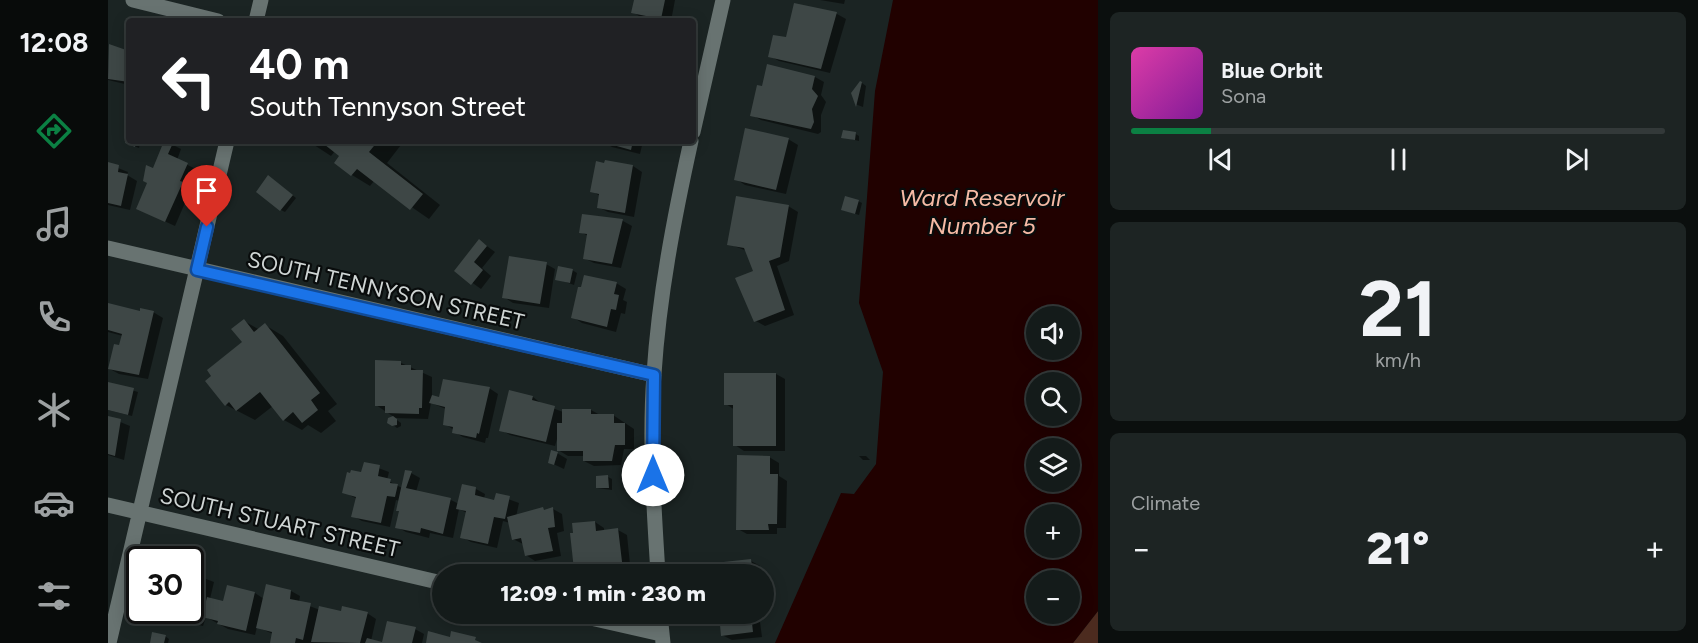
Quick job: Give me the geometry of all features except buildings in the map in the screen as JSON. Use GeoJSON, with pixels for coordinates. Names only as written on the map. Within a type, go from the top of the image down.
{"type":"FeatureCollection","features":[{"type":"Feature","properties":{"kind":"street"},"geometry":{"type":"LineString","coordinates":[[133,0],[206,18]]}},
{"type":"Feature","properties":{"kind":"street"},"geometry":{"type":"LineString","coordinates":[[257,18],[261,0]]}},
{"type":"Feature","properties":{"kind":"street"},"geometry":{"type":"LineString","coordinates":[[696,119],[723,0]]}},
{"type":"Feature","properties":{"kind":"street"},"geometry":{"type":"LineString","coordinates":[[109,643],[226,144]]}},
{"type":"Feature","properties":{"kind":"street"},"geometry":{"type":"LineString","coordinates":[[657,564],[653,495],[654,375],[670,232],[690,144]]}},
{"type":"Feature","properties":{"kind":"street","name":"SOUTH TENNYSON STREET"},"geometry":{"type":"LineString","coordinates":[[108,248],[654,375]]}},
{"type":"Feature","properties":{"kind":"street","name":"SOUTH STUART STREET"},"geometry":{"type":"LineString","coordinates":[[108,505],[432,581]]}},
{"type":"Feature","properties":{"kind":"street"},"geometry":{"type":"LineString","coordinates":[[609,624],[662,639],[661,624]]}},
{"type":"Feature","properties":{"kind":"shaded area"},"geometry":{"type":"Polygon","coordinates":[[[1098,611],[1098,643],[1073,643],[1098,611]]]}},
{"type":"Feature","properties":{"kind":"water","name":"Ward Reservoir Number 5"},"geometry":{"type":"Polygon","coordinates":[[[893,0],[1098,0],[1098,611],[1073,643],[775,643],[841,493],[854,494],[876,464],[883,372],[859,303],[875,91],[893,0]]]}},
{"type":"Feature","properties":{"kind":"route"},"geometry":{"type":"LineString","coordinates":[[207,227],[197,270],[654,375],[653,475]]}}]}
